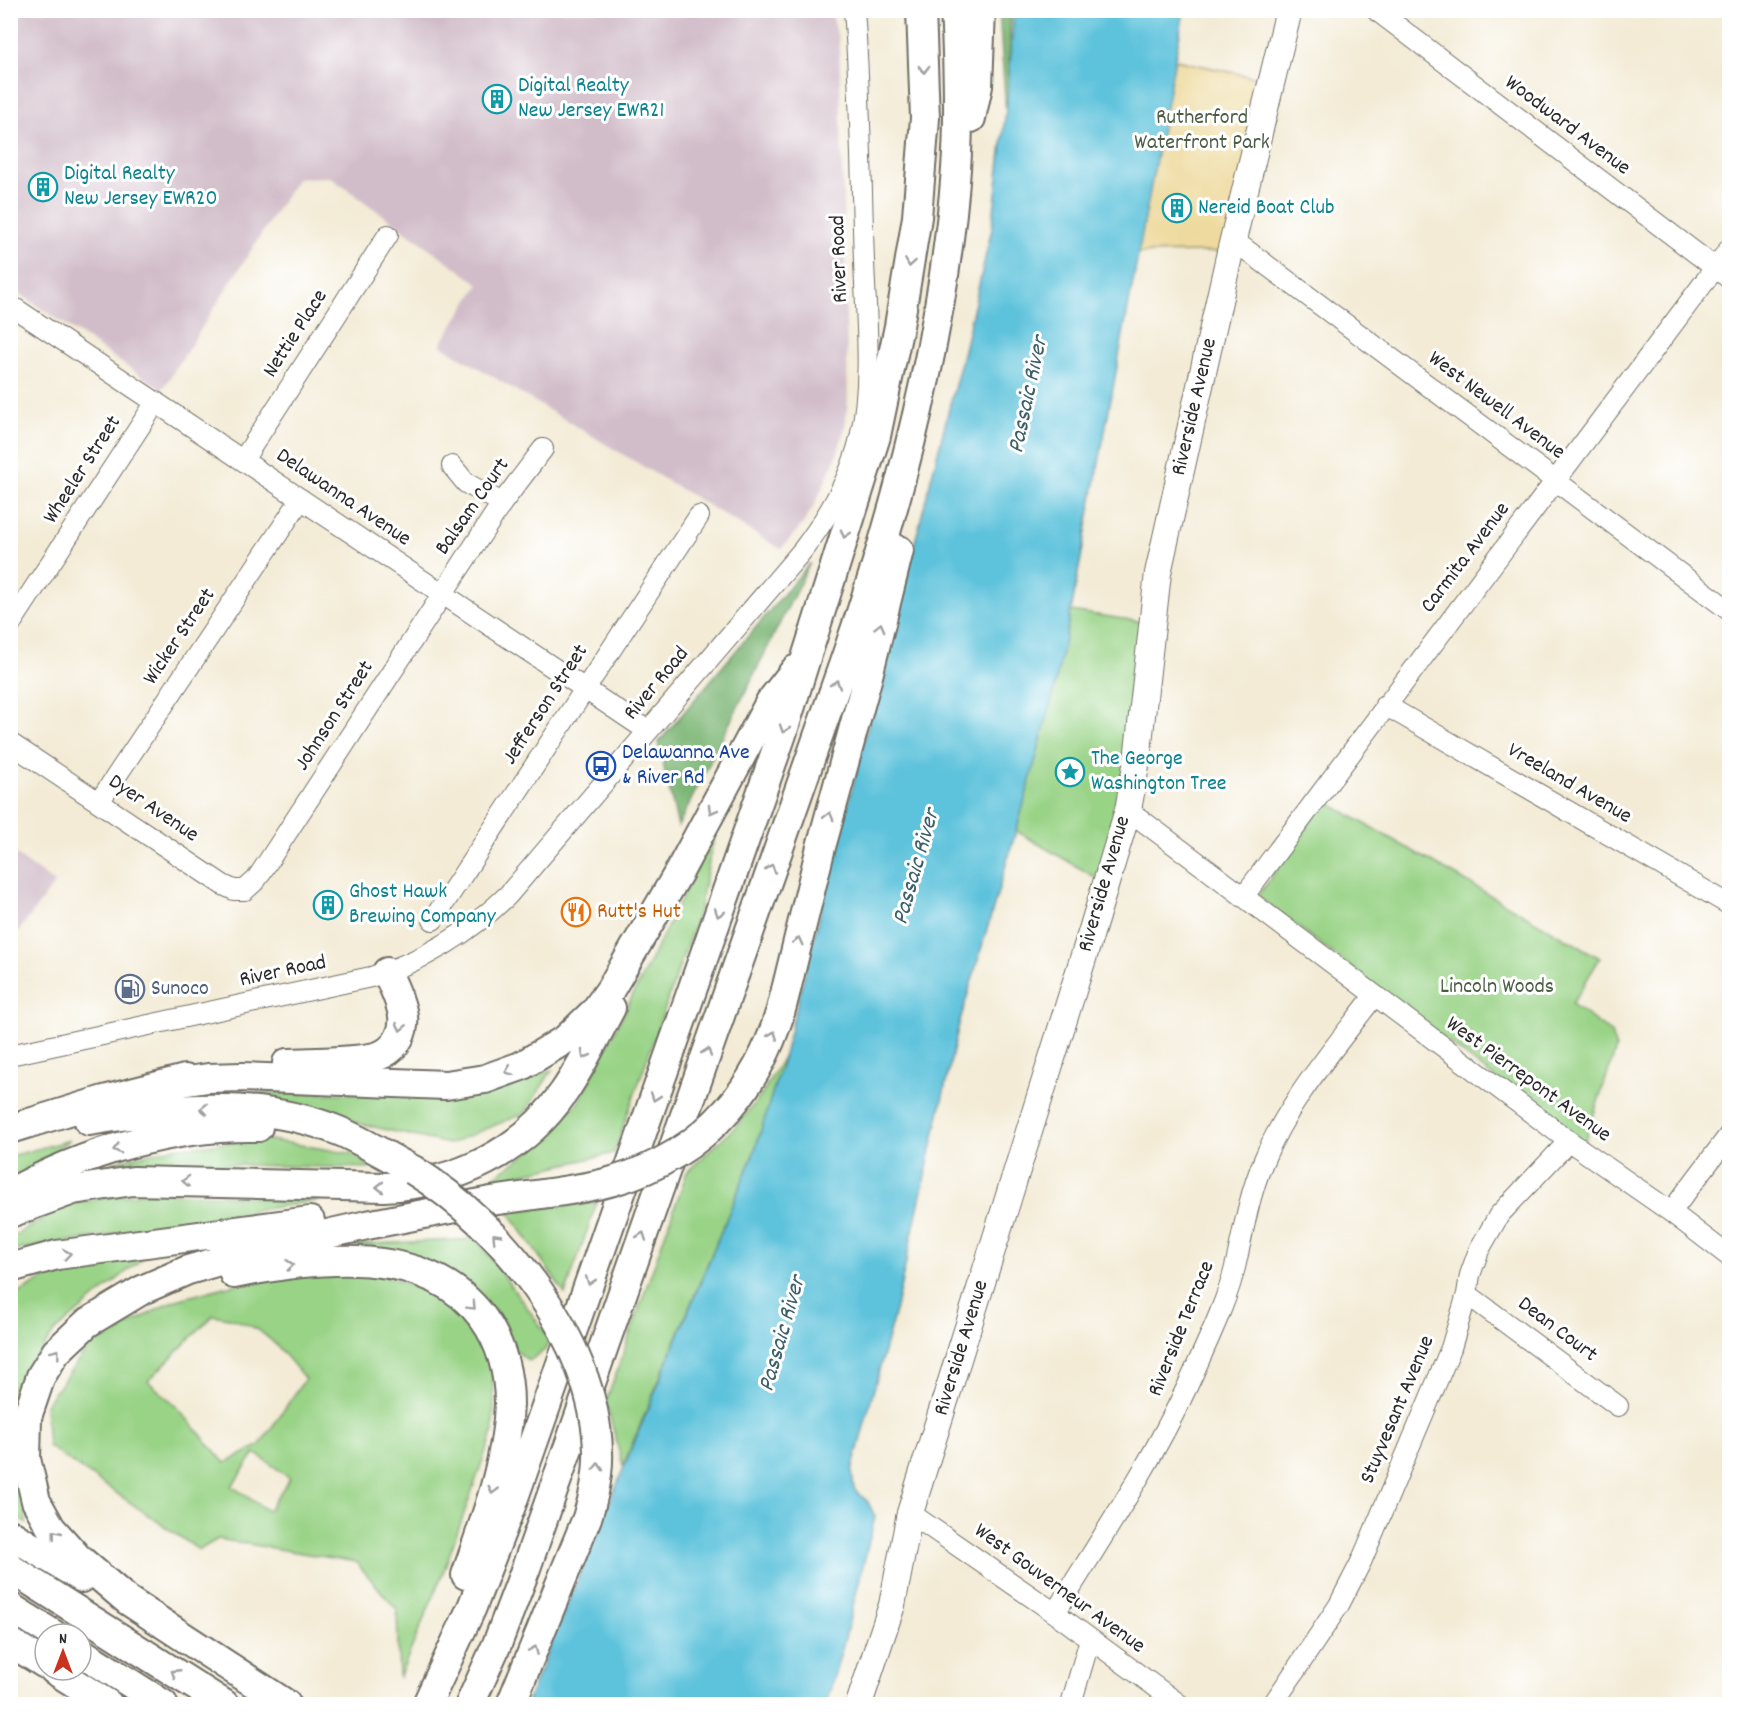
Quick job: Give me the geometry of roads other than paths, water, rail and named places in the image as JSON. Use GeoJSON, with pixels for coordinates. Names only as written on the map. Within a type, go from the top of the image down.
{"type":"FeatureCollection","features":[{"type":"Feature","properties":{"kind":"highway"},"geometry":{"type":"LineString","coordinates":[[427,1704],[472,1607],[512,1506],[782,734],[876,436],[903,308],[917,217],[925,117],[921,10]]}},
{"type":"Feature","properties":{"kind":"highway"},"geometry":{"type":"LineString","coordinates":[[950,226],[956,170],[958,118],[955,10]]}},
{"type":"Feature","properties":{"kind":"highway"},"geometry":{"type":"LineString","coordinates":[[470,1704],[497,1644],[526,1568],[856,628],[896,496],[920,397],[950,226],[978,87],[981,10]]}},
{"type":"Feature","properties":{"kind":"highway"},"geometry":{"type":"LineString","coordinates":[[10,1268],[79,1252],[365,1214],[491,1201],[610,1182],[649,1168],[695,1140],[731,1107],[751,1080],[773,1036],[783,1003],[906,521],[919,452],[932,333]]}},
{"type":"Feature","properties":{"kind":"highway"},"geometry":{"type":"LineString","coordinates":[[167,1084],[208,1078],[242,1077],[446,1085],[472,1082],[509,1071],[556,1046],[577,1030],[610,990],[679,872],[770,702],[808,653]]}},
{"type":"Feature","properties":{"kind":"highway"},"geometry":{"type":"LineString","coordinates":[[10,1213],[73,1190],[117,1182],[165,1180],[384,1187],[434,1181],[481,1164],[512,1146],[531,1130],[564,1092],[625,983],[679,872]]}},
{"type":"Feature","properties":{"kind":"highway"},"geometry":{"type":"LineString","coordinates":[[10,1129],[208,1074],[255,1066],[382,1055],[395,1045],[404,1024],[400,1003],[387,972]]}},
{"type":"Feature","properties":{"kind":"highway"},"geometry":{"type":"LineString","coordinates":[[10,1139],[133,1114],[181,1109],[230,1109],[273,1114],[324,1126],[363,1142],[406,1166],[440,1188],[477,1219],[506,1249],[530,1278],[555,1317],[576,1358],[589,1396],[598,1451],[597,1479],[587,1518],[511,1704]]}},
{"type":"Feature","properties":{"kind":"highway"},"geometry":{"type":"LineString","coordinates":[[10,1193],[68,1165],[106,1152],[161,1138],[235,1128],[272,1128],[305,1132],[347,1143],[406,1166]]}},
{"type":"Feature","properties":{"kind":"highway"},"geometry":{"type":"LineString","coordinates":[[165,1625],[105,1581],[61,1540],[42,1514],[36,1501],[28,1473],[25,1431],[31,1402],[41,1376],[65,1342],[87,1323],[157,1283],[206,1264],[334,1232],[491,1201]]}},
{"type":"Feature","properties":{"kind":"highway"},"geometry":{"type":"LineString","coordinates":[[111,1309],[160,1293],[254,1270],[358,1262],[387,1264],[424,1273],[447,1284],[478,1311],[495,1338],[506,1371],[509,1402],[507,1432],[495,1482],[474,1550],[413,1704]]}},
{"type":"Feature","properties":{"kind":"highway"},"geometry":{"type":"LineString","coordinates":[[10,1534],[165,1625],[286,1704]]}},
{"type":"Feature","properties":{"kind":"highway"},"geometry":{"type":"LineString","coordinates":[[10,1568],[224,1704]]}},
{"type":"Feature","properties":{"kind":"highway"},"geometry":{"type":"LineString","coordinates":[[10,1607],[34,1622]]}},
{"type":"Feature","properties":{"kind":"highway"},"geometry":{"type":"LineString","coordinates":[[10,1642],[33,1656]]}},
{"type":"Feature","properties":{"kind":"highway"},"geometry":{"type":"LineString","coordinates":[[93,1660],[163,1704]]}},
{"type":"Feature","properties":{"kind":"highway"},"geometry":{"type":"LineString","coordinates":[[73,1682],[108,1704]]}},
{"type":"Feature","properties":{"kind":"main road","name":"Riverside Avenue"},"geometry":{"type":"LineString","coordinates":[[859,1704],[892,1605],[910,1513],[1128,810],[1137,760],[1158,573],[1233,240],[1289,10]]}},
{"type":"Feature","properties":{"kind":"street","name":"River Road"},"geometry":{"type":"LineString","coordinates":[[10,1055],[345,984],[417,961],[447,945],[495,908],[529,871],[784,571],[829,513],[844,485],[861,436],[865,404],[866,322],[854,10]]}},
{"type":"Feature","properties":{"kind":"street","name":"Woodward Avenue"},"geometry":{"type":"LineString","coordinates":[[1376,10],[1722,274]]}},
{"type":"Feature","properties":{"kind":"street","name":"Nettie Place"},"geometry":{"type":"LineString","coordinates":[[243,460],[388,235]]}},
{"type":"Feature","properties":{"kind":"street","name":"West Newell Avenue"},"geometry":{"type":"LineString","coordinates":[[1233,240],[1730,611]]}},
{"type":"Feature","properties":{"kind":"street","name":"Carmita Avenue"},"geometry":{"type":"LineString","coordinates":[[1243,897],[1555,480],[1722,274],[1730,248]]}},
{"type":"Feature","properties":{"kind":"street","name":"Delawanna Avenue"},"geometry":{"type":"LineString","coordinates":[[12,308],[443,592],[648,731]]}},
{"type":"Feature","properties":{"kind":"street","name":"Wheeler Street"},"geometry":{"type":"LineString","coordinates":[[10,625],[156,402]]}},
{"type":"Feature","properties":{"kind":"street","name":"Balsam Court"},"geometry":{"type":"LineString","coordinates":[[443,592],[501,504],[543,449]]}},
{"type":"Feature","properties":{"kind":"street"},"geometry":{"type":"LineString","coordinates":[[452,466],[466,483],[501,504]]}},
{"type":"Feature","properties":{"kind":"street","name":"Wicker Street"},"geometry":{"type":"LineString","coordinates":[[99,802],[301,499]]}},
{"type":"Feature","properties":{"kind":"street","name":"Jefferson Street"},"geometry":{"type":"LineString","coordinates":[[433,920],[699,516]]}},
{"type":"Feature","properties":{"kind":"street","name":"Johnson Street"},"geometry":{"type":"LineString","coordinates":[[266,865],[443,592]]}},
{"type":"Feature","properties":{"kind":"street","name":"Vreeland Avenue"},"geometry":{"type":"LineString","coordinates":[[1385,705],[1730,905]]}},
{"type":"Feature","properties":{"kind":"street","name":"Dyer Avenue"},"geometry":{"type":"LineString","coordinates":[[10,743],[234,890],[245,890],[256,880],[266,865]]}},
{"type":"Feature","properties":{"kind":"street","name":"West Pierrepont Avenue"},"geometry":{"type":"LineString","coordinates":[[1128,810],[1569,1141],[1671,1212],[1730,1257]]}},
{"type":"Feature","properties":{"kind":"street","name":"Riverside Terrace"},"geometry":{"type":"LineString","coordinates":[[1055,1613],[1165,1431],[1197,1365],[1236,1264],[1250,1197],[1263,1161],[1281,1126],[1302,1092],[1374,996]]}},
{"type":"Feature","properties":{"kind":"street"},"geometry":{"type":"LineString","coordinates":[[1671,1212],[1730,1134]]}},
{"type":"Feature","properties":{"kind":"street","name":"Stuyvesant Avenue"},"geometry":{"type":"LineString","coordinates":[[1273,1704],[1340,1605],[1361,1562],[1451,1348],[1479,1250],[1493,1224],[1569,1141]]}},
{"type":"Feature","properties":{"kind":"street","name":"Dean Court"},"geometry":{"type":"LineString","coordinates":[[1467,1294],[1618,1406]]}},
{"type":"Feature","properties":{"kind":"street","name":"West Gouverneur Avenue"},"geometry":{"type":"LineString","coordinates":[[910,1513],[1055,1613],[1179,1704]]}},
{"type":"Feature","properties":{"kind":"street"},"geometry":{"type":"LineString","coordinates":[[1071,1704],[1090,1639]]}},
{"type":"Feature","properties":{"kind":"water","name":"Passaic River"},"geometry":{"type":"Polygon","coordinates":[[[1014,11],[1184,11],[1071,611],[1051,703],[959,1024],[896,1307],[852,1471],[854,1489],[868,1502],[875,1517],[826,1704],[526,1704],[755,1150],[784,1055],[964,350],[992,228],[1008,92],[1014,11]]]}},
{"type":"Feature","properties":{"kind":"place","name":"Digital Realty New Jersey EWR21"},"geometry":{"type":"Point","coordinates":[497,99]}},
{"type":"Feature","properties":{"kind":"place","name":"Digital Realty New Jersey EWR20"},"geometry":{"type":"Point","coordinates":[43,187]}},
{"type":"Feature","properties":{"kind":"place","name":"Nereid Boat Club"},"geometry":{"type":"Point","coordinates":[1177,208]}},
{"type":"Feature","properties":{"kind":"place","name":"Delawanna Ave & River Rd"},"geometry":{"type":"Point","coordinates":[601,766]}},
{"type":"Feature","properties":{"kind":"place","name":"The George Washington Tree"},"geometry":{"type":"Point","coordinates":[1070,772]}},
{"type":"Feature","properties":{"kind":"place","name":"Ghost Hawk Brewing Company"},"geometry":{"type":"Point","coordinates":[328,905]}},
{"type":"Feature","properties":{"kind":"place","name":"Rutt's Hut"},"geometry":{"type":"Point","coordinates":[576,912]}},
{"type":"Feature","properties":{"kind":"place","name":"Sunoco"},"geometry":{"type":"Point","coordinates":[130,989]}},
{"type":"Feature","properties":{"kind":"park label","name":"Rutherford Waterfront Park"},"geometry":{"type":"Point","coordinates":[1202,130]}},
{"type":"Feature","properties":{"kind":"park label","name":"Lincoln Woods"},"geometry":{"type":"Point","coordinates":[1497,987]}}]}
